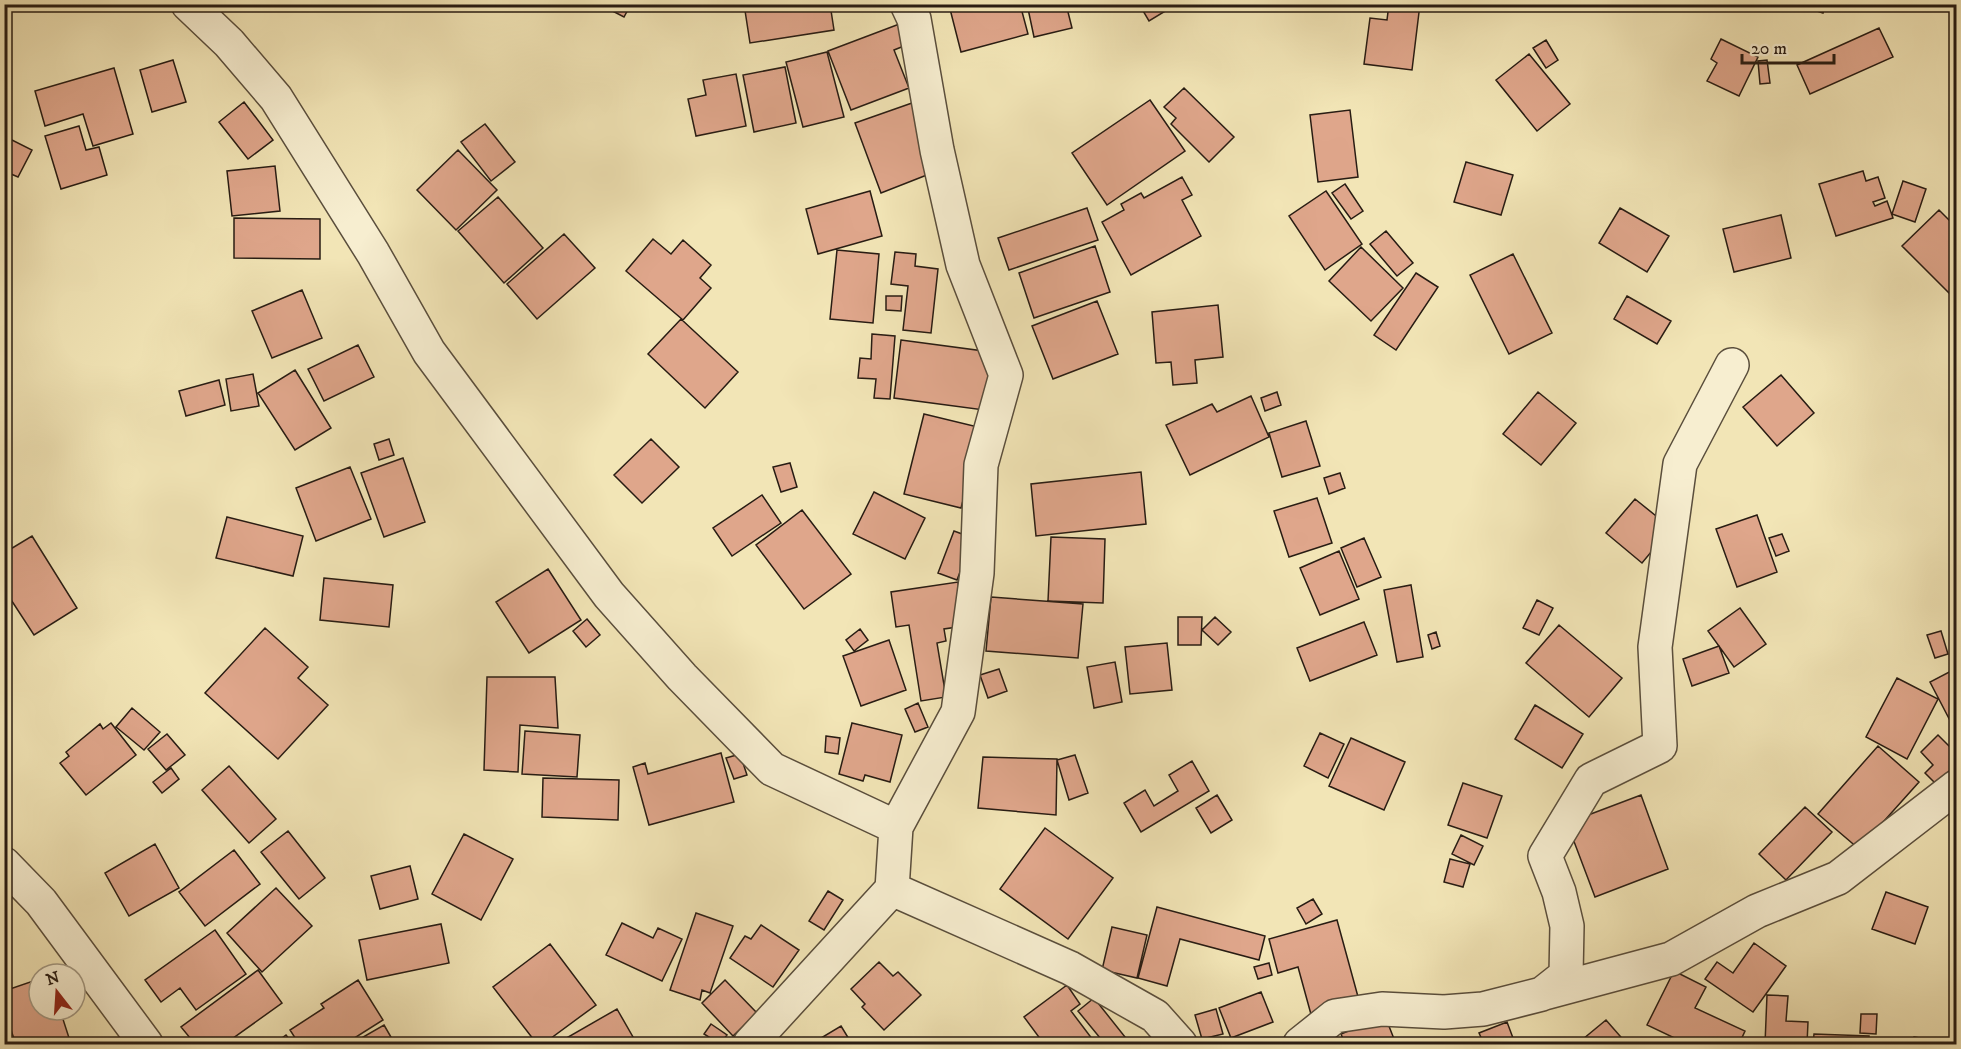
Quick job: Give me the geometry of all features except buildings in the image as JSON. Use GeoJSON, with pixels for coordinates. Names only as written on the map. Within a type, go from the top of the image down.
{"type":"FeatureCollection","features":[{"type":"Feature","properties":{"kind":"street"},"geometry":{"type":"LineString","coordinates":[[188,4],[229,43],[276,98],[373,252],[429,352],[609,596],[682,677],[772,769],[896,827]]}},
{"type":"Feature","properties":{"kind":"street"},"geometry":{"type":"LineString","coordinates":[[750,1044],[892,889],[896,827],[958,712],[977,573],[981,465],[1006,375],[963,265],[937,150],[914,19],[907,4]]}},
{"type":"Feature","properties":{"kind":"street"},"geometry":{"type":"LineString","coordinates":[[1542,994],[1566,975],[1566,926],[1559,892],[1545,856],[1591,780],[1660,746],[1655,647],[1680,464],[1732,365]]}},
{"type":"Feature","properties":{"kind":"street"},"geometry":{"type":"LineString","coordinates":[[1300,1044],[1335,1016],[1382,1009],[1444,1012],[1483,1009],[1671,959],[1757,910],[1838,878],[1956,788]]}},
{"type":"Feature","properties":{"kind":"street"},"geometry":{"type":"LineString","coordinates":[[4,864],[41,902],[146,1044]]}},
{"type":"Feature","properties":{"kind":"street"},"geometry":{"type":"LineString","coordinates":[[892,889],[1070,968],[1155,1016],[1180,1044]]}}]}
